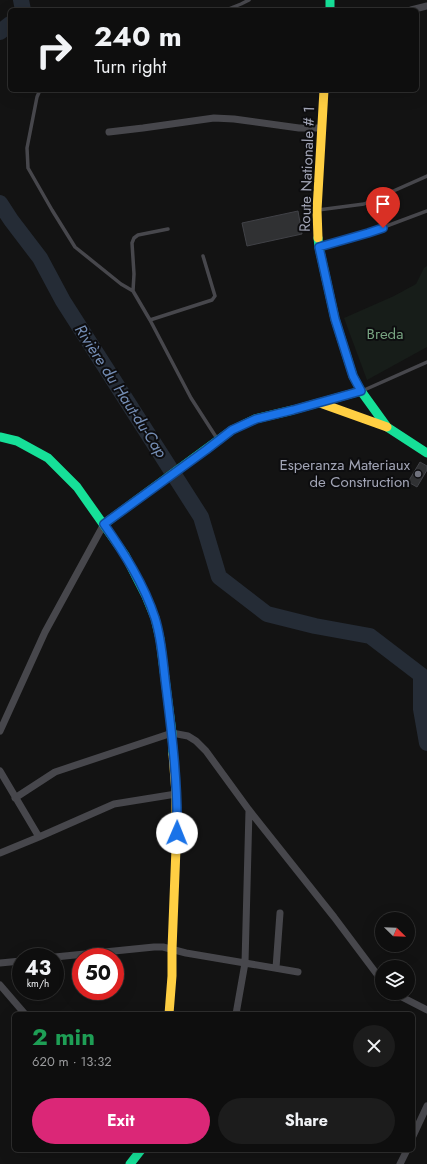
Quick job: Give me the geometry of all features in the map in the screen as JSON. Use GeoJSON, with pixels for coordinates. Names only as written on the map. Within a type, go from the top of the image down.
{"type":"FeatureCollection","features":[{"type":"Feature","properties":{"kind":"main road","name":"Route Nationale # 1"},"geometry":{"type":"LineString","coordinates":[[324,92],[317,210],[319,247],[335,319],[353,376],[361,391],[387,427],[427,453]]}},
{"type":"Feature","properties":{"kind":"main road"},"geometry":{"type":"LineString","coordinates":[[104,524],[232,430],[256,419],[361,391]]}},
{"type":"Feature","properties":{"kind":"main road"},"geometry":{"type":"LineString","coordinates":[[320,403],[387,427]]}},
{"type":"Feature","properties":{"kind":"main road"},"geometry":{"type":"LineString","coordinates":[[0,437],[17,442],[48,458],[76,487],[125,555],[146,596],[155,618],[160,639],[172,733],[176,794],[176,848],[170,1012]]}},
{"type":"Feature","properties":{"kind":"main road"},"geometry":{"type":"LineString","coordinates":[[130,1164],[139,1152]]}},
{"type":"Feature","properties":{"kind":"street"},"geometry":{"type":"LineString","coordinates":[[109,132],[214,118],[234,119],[299,128],[321,128]]}},
{"type":"Feature","properties":{"kind":"street"},"geometry":{"type":"LineString","coordinates":[[0,731],[45,632],[104,524]]}},
{"type":"Feature","properties":{"kind":"street"},"geometry":{"type":"LineString","coordinates":[[15,798],[55,772],[172,733],[188,736],[206,751],[249,810],[334,917],[375,972]]}},
{"type":"Feature","properties":{"kind":"street"},"geometry":{"type":"LineString","coordinates":[[0,771],[39,837]]}},
{"type":"Feature","properties":{"kind":"street"},"geometry":{"type":"LineString","coordinates":[[0,853],[114,804],[176,794]]}},
{"type":"Feature","properties":{"kind":"street"},"geometry":{"type":"LineString","coordinates":[[236,1012],[245,963],[249,810]]}},
{"type":"Feature","properties":{"kind":"street"},"geometry":{"type":"LineString","coordinates":[[276,968],[280,913]]}},
{"type":"Feature","properties":{"kind":"street"},"geometry":{"type":"LineString","coordinates":[[64,956],[163,947],[186,953],[298,972]]}},
{"type":"Feature","properties":{"kind":"street"},"geometry":{"type":"LineString","coordinates":[[0,963],[12,962]]}},
{"type":"Feature","properties":{"kind":"street"},"geometry":{"type":"LineString","coordinates":[[0,985],[23,1012]]}},
{"type":"Feature","properties":{"kind":"street"},"geometry":{"type":"LineString","coordinates":[[408,1000],[427,1010]]}},
{"type":"Feature","properties":{"kind":"street"},"geometry":{"type":"LineString","coordinates":[[415,1132],[427,1106]]}},
{"type":"Feature","properties":{"kind":"street"},"geometry":{"type":"LineString","coordinates":[[400,1164],[406,1152]]}},
{"type":"Feature","properties":{"kind":"lane"},"geometry":{"type":"LineString","coordinates":[[231,8],[249,0]]}},
{"type":"Feature","properties":{"kind":"lane"},"geometry":{"type":"LineString","coordinates":[[39,92],[27,148],[28,168],[75,247],[121,284],[133,291],[191,398],[218,441]]}},
{"type":"Feature","properties":{"kind":"lane"},"geometry":{"type":"LineString","coordinates":[[317,210],[364,204],[427,176]]}},
{"type":"Feature","properties":{"kind":"lane"},"geometry":{"type":"LineString","coordinates":[[319,247],[368,233],[427,211]]}},
{"type":"Feature","properties":{"kind":"lane"},"geometry":{"type":"LineString","coordinates":[[133,291],[134,274],[132,243],[134,238],[138,235],[168,229]]}},
{"type":"Feature","properties":{"kind":"lane"},"geometry":{"type":"LineString","coordinates":[[150,320],[214,299],[215,296],[203,256]]}},
{"type":"Feature","properties":{"kind":"lane"},"geometry":{"type":"LineString","coordinates":[[361,391],[427,362]]}},
{"type":"Feature","properties":{"kind":"green space","name":"Breda"},"geometry":{"type":"Polygon","coordinates":[[[427,266],[427,347],[367,380],[344,318],[394,296],[416,284],[424,268],[427,266]]]}},
{"type":"Feature","properties":{"kind":"building"},"geometry":{"type":"Polygon","coordinates":[[[298,211],[302,234],[247,246],[242,223],[298,211]]]}},
{"type":"Feature","properties":{"kind":"building"},"geometry":{"type":"Polygon","coordinates":[[[420,462],[427,466],[427,470],[417,487],[408,482],[420,462]]]}},
{"type":"Feature","properties":{"kind":"waterway","name":"Rivière du Haut-du-Cap"},"geometry":{"type":"LineString","coordinates":[[21,0],[23,8]]}},
{"type":"Feature","properties":{"kind":"waterway","name":"Rivière du Haut-du-Cap"},"geometry":{"type":"LineString","coordinates":[[0,32],[8,26]]}},
{"type":"Feature","properties":{"kind":"waterway","name":"Rivière du Haut-du-Cap"},"geometry":{"type":"LineString","coordinates":[[0,203],[40,258],[63,301],[201,517],[219,577],[267,614],[315,626],[370,636],[421,675],[421,709],[427,743]]}},
{"type":"Feature","properties":{"kind":"traffic: fast"},"geometry":{"type":"LineString","coordinates":[[330,0],[330,8]]}},
{"type":"Feature","properties":{"kind":"traffic: fast"},"geometry":{"type":"LineString","coordinates":[[318,238],[335,319],[353,376],[361,391],[387,427],[427,453]]}},
{"type":"Feature","properties":{"kind":"traffic: fast"},"geometry":{"type":"LineString","coordinates":[[104,524],[232,430],[255,419],[361,391]]}},
{"type":"Feature","properties":{"kind":"traffic: fast"},"geometry":{"type":"LineString","coordinates":[[0,437],[17,441],[48,458],[77,487],[125,555],[146,596],[155,618],[160,639],[172,733],[173,754]]}},
{"type":"Feature","properties":{"kind":"traffic: fast"},"geometry":{"type":"LineString","coordinates":[[130,1164],[139,1152]]}},
{"type":"Feature","properties":{"kind":"traffic: slow"},"geometry":{"type":"LineString","coordinates":[[318,238],[317,210],[324,92]]}},
{"type":"Feature","properties":{"kind":"traffic: slow"},"geometry":{"type":"LineString","coordinates":[[320,403],[387,427]]}},
{"type":"Feature","properties":{"kind":"traffic: slow"},"geometry":{"type":"LineString","coordinates":[[169,1012],[172,976],[176,848],[176,794],[173,754]]}},
{"type":"Feature","properties":{"kind":"place","name":"Esperanza Materiaux de Construction"},"geometry":{"type":"Point","coordinates":[418,474]}},
{"type":"Feature","properties":{"kind":"route"},"geometry":{"type":"LineString","coordinates":[[177,833],[172,733],[160,639],[155,618],[146,596],[125,555],[104,524],[232,430],[256,419],[361,391],[353,376],[335,319],[319,247],[383,228]]}}]}
